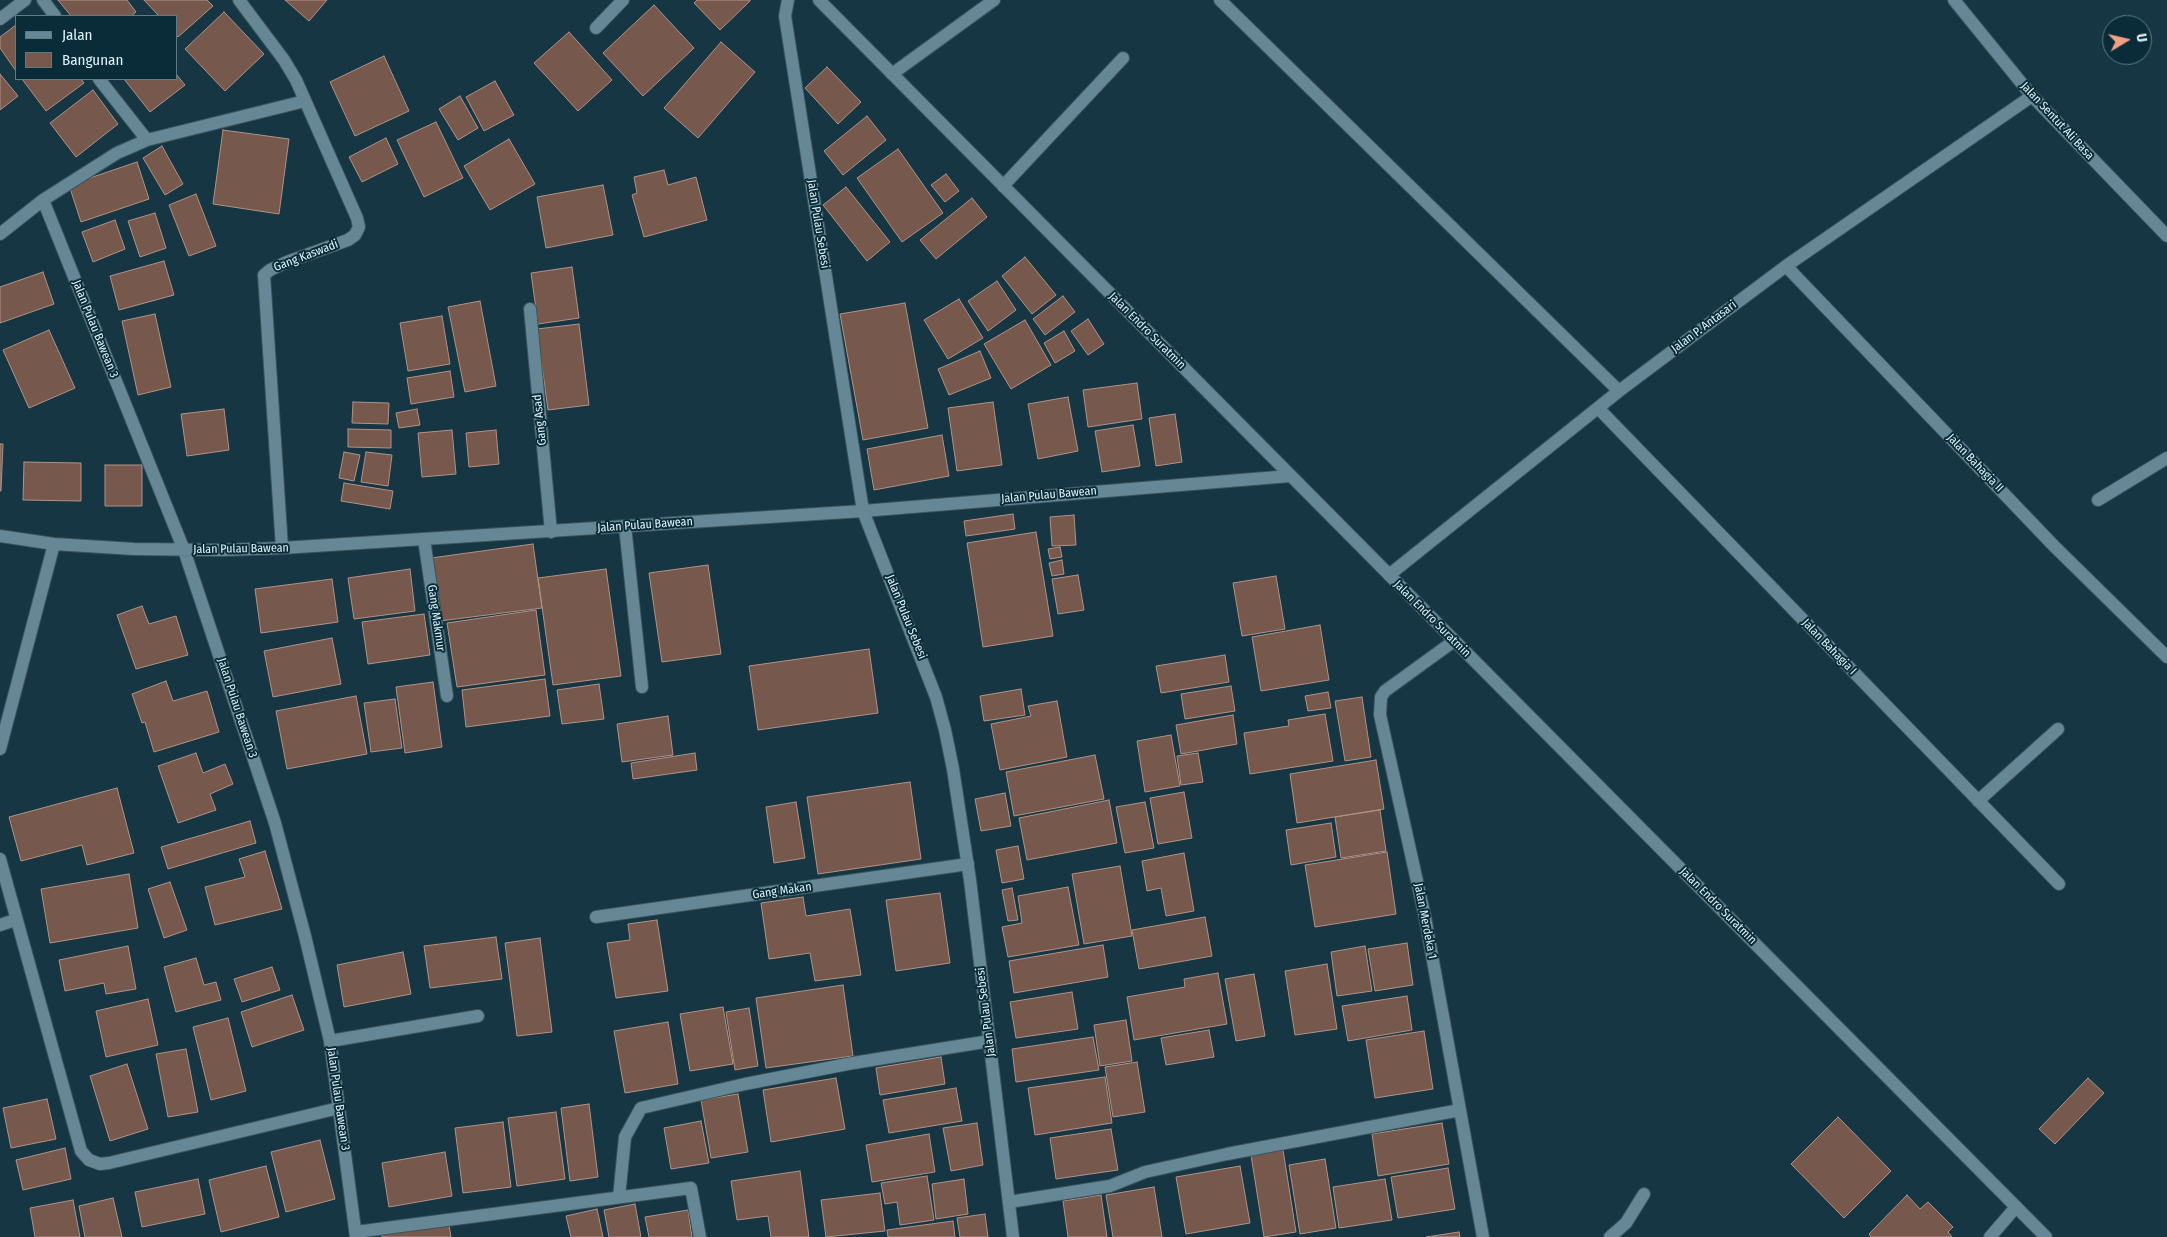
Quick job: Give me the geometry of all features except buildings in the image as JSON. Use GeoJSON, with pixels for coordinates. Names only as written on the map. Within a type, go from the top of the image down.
{"type":"FeatureCollection","features":[{"type":"Feature","properties":{"kind":"street"},"geometry":{"type":"LineString","coordinates":[[0,19],[25,0]]}},
{"type":"Feature","properties":{"kind":"street"},"geometry":{"type":"LineString","coordinates":[[43,0],[54,15]]}},
{"type":"Feature","properties":{"kind":"street","name":"Gang Kaswadi"},"geometry":{"type":"LineString","coordinates":[[239,0],[284,60],[296,80],[357,218],[359,227],[355,235],[348,240],[287,262],[264,275],[282,548]]}},
{"type":"Feature","properties":{"kind":"street"},"geometry":{"type":"LineString","coordinates":[[596,28],[623,0]]}},
{"type":"Feature","properties":{"kind":"street","name":"Jalan Pulau Sebesi"},"geometry":{"type":"LineString","coordinates":[[788,0],[785,16],[863,511],[936,697],[947,738],[968,864],[1013,1237]]}},
{"type":"Feature","properties":{"kind":"street","name":"Jalan Endro Suratmin"},"geometry":{"type":"LineString","coordinates":[[819,0],[2046,1237]]}},
{"type":"Feature","properties":{"kind":"street"},"geometry":{"type":"LineString","coordinates":[[892,74],[994,0]]}},
{"type":"Feature","properties":{"kind":"street"},"geometry":{"type":"LineString","coordinates":[[1220,0],[1619,391]]}},
{"type":"Feature","properties":{"kind":"street","name":"Jalan Sentut Ali Basa"},"geometry":{"type":"LineString","coordinates":[[1954,0],[2032,96],[2167,236]]}},
{"type":"Feature","properties":{"kind":"street"},"geometry":{"type":"LineString","coordinates":[[1003,186],[1123,58]]}},
{"type":"Feature","properties":{"kind":"street"},"geometry":{"type":"LineString","coordinates":[[100,80],[147,140]]}},
{"type":"Feature","properties":{"kind":"street","name":"Jalan P. Antasari"},"geometry":{"type":"LineString","coordinates":[[1389,575],[1599,409],[1619,391],[1786,266],[2032,96]]}},
{"type":"Feature","properties":{"kind":"street"},"geometry":{"type":"LineString","coordinates":[[0,234],[43,200],[117,153],[147,140],[304,101]]}},
{"type":"Feature","properties":{"kind":"street","name":"Jalan Pulau Bawean 3"},"geometry":{"type":"LineString","coordinates":[[43,200],[184,550],[275,823],[330,1040],[356,1234]]}},
{"type":"Feature","properties":{"kind":"street","name":"Jalan Bahagia II"},"geometry":{"type":"LineString","coordinates":[[1786,266],[2054,546],[2167,657]]}},
{"type":"Feature","properties":{"kind":"street","name":"Gang Asad"},"geometry":{"type":"LineString","coordinates":[[530,309],[551,532]]}},
{"type":"Feature","properties":{"kind":"street","name":"Jalan Bahagia I"},"geometry":{"type":"LineString","coordinates":[[1599,409],[2059,884]]}},
{"type":"Feature","properties":{"kind":"street"},"geometry":{"type":"LineString","coordinates":[[2098,500],[2167,458]]}},
{"type":"Feature","properties":{"kind":"street","name":"Jalan Pulau Bawean"},"geometry":{"type":"LineString","coordinates":[[0,536],[54,544],[184,550],[282,548],[863,511],[1290,476]]}},
{"type":"Feature","properties":{"kind":"street"},"geometry":{"type":"LineString","coordinates":[[625,526],[642,688]]}},
{"type":"Feature","properties":{"kind":"street","name":"Gang Makmur"},"geometry":{"type":"LineString","coordinates":[[424,539],[448,696]]}},
{"type":"Feature","properties":{"kind":"street"},"geometry":{"type":"LineString","coordinates":[[0,749],[54,544]]}},
{"type":"Feature","properties":{"kind":"street","name":"Jalan Merdeka 1"},"geometry":{"type":"LineString","coordinates":[[1454,641],[1391,685],[1381,697],[1380,706],[1425,917],[1484,1237]]}},
{"type":"Feature","properties":{"kind":"street"},"geometry":{"type":"LineString","coordinates":[[1978,801],[2058,729]]}},
{"type":"Feature","properties":{"kind":"street"},"geometry":{"type":"LineString","coordinates":[[0,860],[80,1151],[89,1160],[100,1164],[109,1164],[339,1108]]}},
{"type":"Feature","properties":{"kind":"street","name":"Gang Makan"},"geometry":{"type":"LineString","coordinates":[[596,918],[968,864]]}},
{"type":"Feature","properties":{"kind":"street"},"geometry":{"type":"LineString","coordinates":[[0,925],[15,920]]}},
{"type":"Feature","properties":{"kind":"street"},"geometry":{"type":"LineString","coordinates":[[330,1040],[478,1016]]}},
{"type":"Feature","properties":{"kind":"street"},"geometry":{"type":"LineString","coordinates":[[619,1197],[625,1137],[641,1108],[745,1084],[853,1063],[990,1041]]}},
{"type":"Feature","properties":{"kind":"street"},"geometry":{"type":"LineString","coordinates":[[1009,1202],[1110,1186],[1145,1172],[1227,1154],[1460,1110]]}},
{"type":"Feature","properties":{"kind":"street"},"geometry":{"type":"LineString","coordinates":[[356,1234],[691,1188],[700,1237]]}},
{"type":"Feature","properties":{"kind":"street"},"geometry":{"type":"LineString","coordinates":[[1610,1237],[1626,1223],[1644,1194]]}},
{"type":"Feature","properties":{"kind":"street"},"geometry":{"type":"LineString","coordinates":[[1990,1237],[2016,1207]]}}]}
